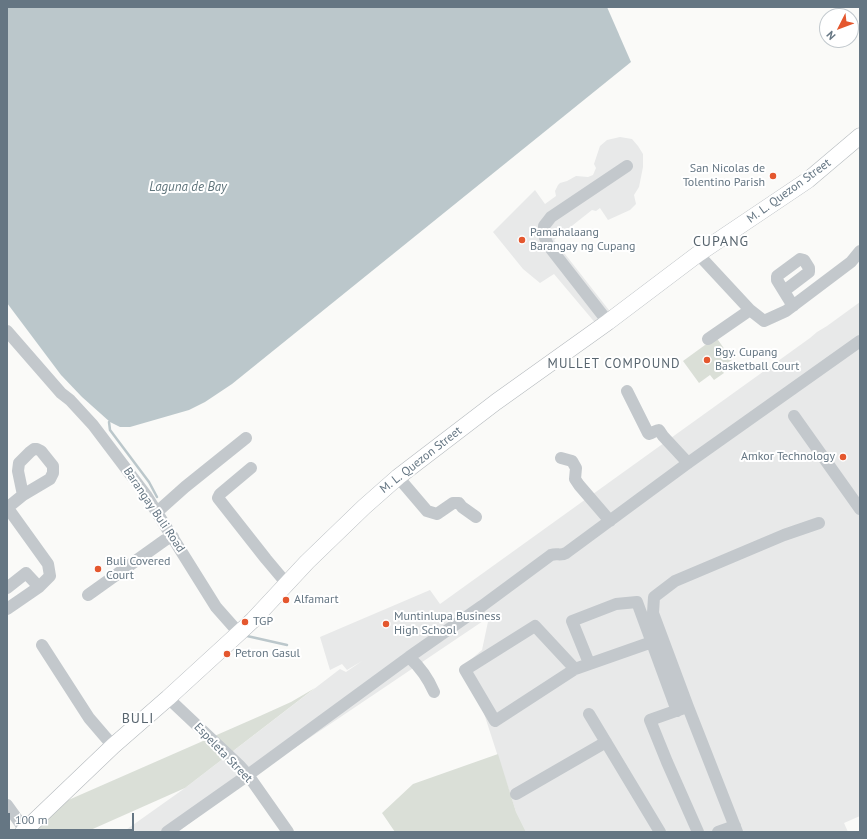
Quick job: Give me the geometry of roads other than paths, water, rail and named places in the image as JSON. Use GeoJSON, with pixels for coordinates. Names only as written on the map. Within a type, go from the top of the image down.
{"type":"FeatureCollection","features":[{"type":"Feature","properties":{"kind":"main road","name":"M. L. Quezon Street"},"geometry":{"type":"LineString","coordinates":[[24,831],[113,746],[253,620],[364,507],[398,476],[698,254],[808,180],[860,136]]}},
{"type":"Feature","properties":{"kind":"street"},"geometry":{"type":"LineString","coordinates":[[608,322],[548,245],[545,238],[544,226],[551,217],[627,166]]}},
{"type":"Feature","properties":{"kind":"street"},"geometry":{"type":"LineString","coordinates":[[698,254],[750,310],[764,321],[786,311],[793,306],[851,262],[860,252]]}},
{"type":"Feature","properties":{"kind":"street"},"geometry":{"type":"LineString","coordinates":[[784,291],[793,306]]}},
{"type":"Feature","properties":{"kind":"street"},"geometry":{"type":"LineString","coordinates":[[708,339],[750,310]]}},
{"type":"Feature","properties":{"kind":"street","name":"Barangay Buli Road"},"geometry":{"type":"LineString","coordinates":[[7,331],[61,393],[70,400],[94,425],[146,495],[216,607],[239,633]]}},
{"type":"Feature","properties":{"kind":"street"},"geometry":{"type":"LineString","coordinates":[[166,832],[248,775],[551,555],[563,555],[566,553],[688,463],[860,340]]}},
{"type":"Feature","properties":{"kind":"street"},"geometry":{"type":"LineString","coordinates":[[627,391],[648,433],[651,434],[660,430],[663,436],[688,463]]}},
{"type":"Feature","properties":{"kind":"street"},"geometry":{"type":"LineString","coordinates":[[794,416],[860,509]]}},
{"type":"Feature","properties":{"kind":"street"},"geometry":{"type":"LineString","coordinates":[[157,512],[181,490],[246,438]]}},
{"type":"Feature","properties":{"kind":"street"},"geometry":{"type":"LineString","coordinates":[[561,458],[572,461],[576,468],[575,479],[610,521]]}},
{"type":"Feature","properties":{"kind":"street"},"geometry":{"type":"LineString","coordinates":[[251,468],[220,494],[218,498],[287,584]]}},
{"type":"Feature","properties":{"kind":"street"},"geometry":{"type":"LineString","coordinates":[[398,476],[427,512],[437,514],[453,503],[459,503],[476,517]]}},
{"type":"Feature","properties":{"kind":"street"},"geometry":{"type":"LineString","coordinates":[[7,609],[38,587],[50,576],[48,564],[7,508],[23,495]]}},
{"type":"Feature","properties":{"kind":"street"},"geometry":{"type":"LineString","coordinates":[[682,709],[653,613],[654,597],[675,581],[784,535],[819,523]]}},
{"type":"Feature","properties":{"kind":"street"},"geometry":{"type":"LineString","coordinates":[[88,595],[165,540],[172,537]]}},
{"type":"Feature","properties":{"kind":"street"},"geometry":{"type":"LineString","coordinates":[[7,588],[26,573],[38,587]]}},
{"type":"Feature","properties":{"kind":"street"},"geometry":{"type":"LineString","coordinates":[[589,663],[572,621],[616,604],[637,602],[652,642],[736,829],[718,832]]}},
{"type":"Feature","properties":{"kind":"street"},"geometry":{"type":"LineString","coordinates":[[574,668],[535,626],[465,670],[494,721],[574,668],[652,642]]}},
{"type":"Feature","properties":{"kind":"street"},"geometry":{"type":"LineString","coordinates":[[42,645],[89,718],[113,746]]}},
{"type":"Feature","properties":{"kind":"street"},"geometry":{"type":"LineString","coordinates":[[409,657],[426,676],[434,692]]}},
{"type":"Feature","properties":{"kind":"street","name":"Espeleta Street"},"geometry":{"type":"LineString","coordinates":[[168,698],[248,775],[288,832]]}},
{"type":"Feature","properties":{"kind":"street"},"geometry":{"type":"LineString","coordinates":[[682,709],[650,720],[666,762],[698,832]]}},
{"type":"Feature","properties":{"kind":"street"},"geometry":{"type":"LineString","coordinates":[[589,714],[660,832]]}},
{"type":"Feature","properties":{"kind":"street"},"geometry":{"type":"LineString","coordinates":[[516,794],[606,742]]}},
{"type":"Feature","properties":{"kind":"street"},"geometry":{"type":"LineString","coordinates":[[7,806],[24,831]]}},
{"type":"Feature","properties":{"kind":"water","name":"Laguna de Bay"},"geometry":{"type":"Polygon","coordinates":[[[7,7],[607,7],[631,62],[232,384],[205,402],[189,410],[130,427],[120,427],[110,422],[82,397],[61,375],[7,303],[7,7]]]}},
{"type":"Feature","properties":{"kind":"waterway"},"geometry":{"type":"LineString","coordinates":[[109,422],[110,430],[149,482],[157,497]]}},
{"type":"Feature","properties":{"kind":"waterway"},"geometry":{"type":"LineString","coordinates":[[247,636],[287,645]]}},
{"type":"Feature","properties":{"kind":"place","name":"San Nicolas de Tolentino Parish"},"geometry":{"type":"Point","coordinates":[773,176]}},
{"type":"Feature","properties":{"kind":"place","name":"Pamahalaang Barangay ng Cupang"},"geometry":{"type":"Point","coordinates":[522,240]}},
{"type":"Feature","properties":{"kind":"place","name":"Bgy. Cupang Basketball Court"},"geometry":{"type":"Point","coordinates":[707,360]}},
{"type":"Feature","properties":{"kind":"place","name":"Amkor Technology"},"geometry":{"type":"Point","coordinates":[843,457]}},
{"type":"Feature","properties":{"kind":"place","name":"Buli Covered Court"},"geometry":{"type":"Point","coordinates":[98,569]}},
{"type":"Feature","properties":{"kind":"place","name":"Alfamart"},"geometry":{"type":"Point","coordinates":[286,600]}},
{"type":"Feature","properties":{"kind":"place","name":"TGP"},"geometry":{"type":"Point","coordinates":[245,622]}},
{"type":"Feature","properties":{"kind":"place","name":"Muntinlupa Business High School"},"geometry":{"type":"Point","coordinates":[386,624]}},
{"type":"Feature","properties":{"kind":"place","name":"Petron Gasul"},"geometry":{"type":"Point","coordinates":[227,654]}},
{"type":"Feature","properties":{"kind":"district","name":"CUPANG"},"geometry":{"type":"Point","coordinates":[721,242]}},
{"type":"Feature","properties":{"kind":"district","name":"MULLET COMPOUND"},"geometry":{"type":"Point","coordinates":[614,364]}},
{"type":"Feature","properties":{"kind":"district","name":"BULI"},"geometry":{"type":"Point","coordinates":[138,719]}}]}
